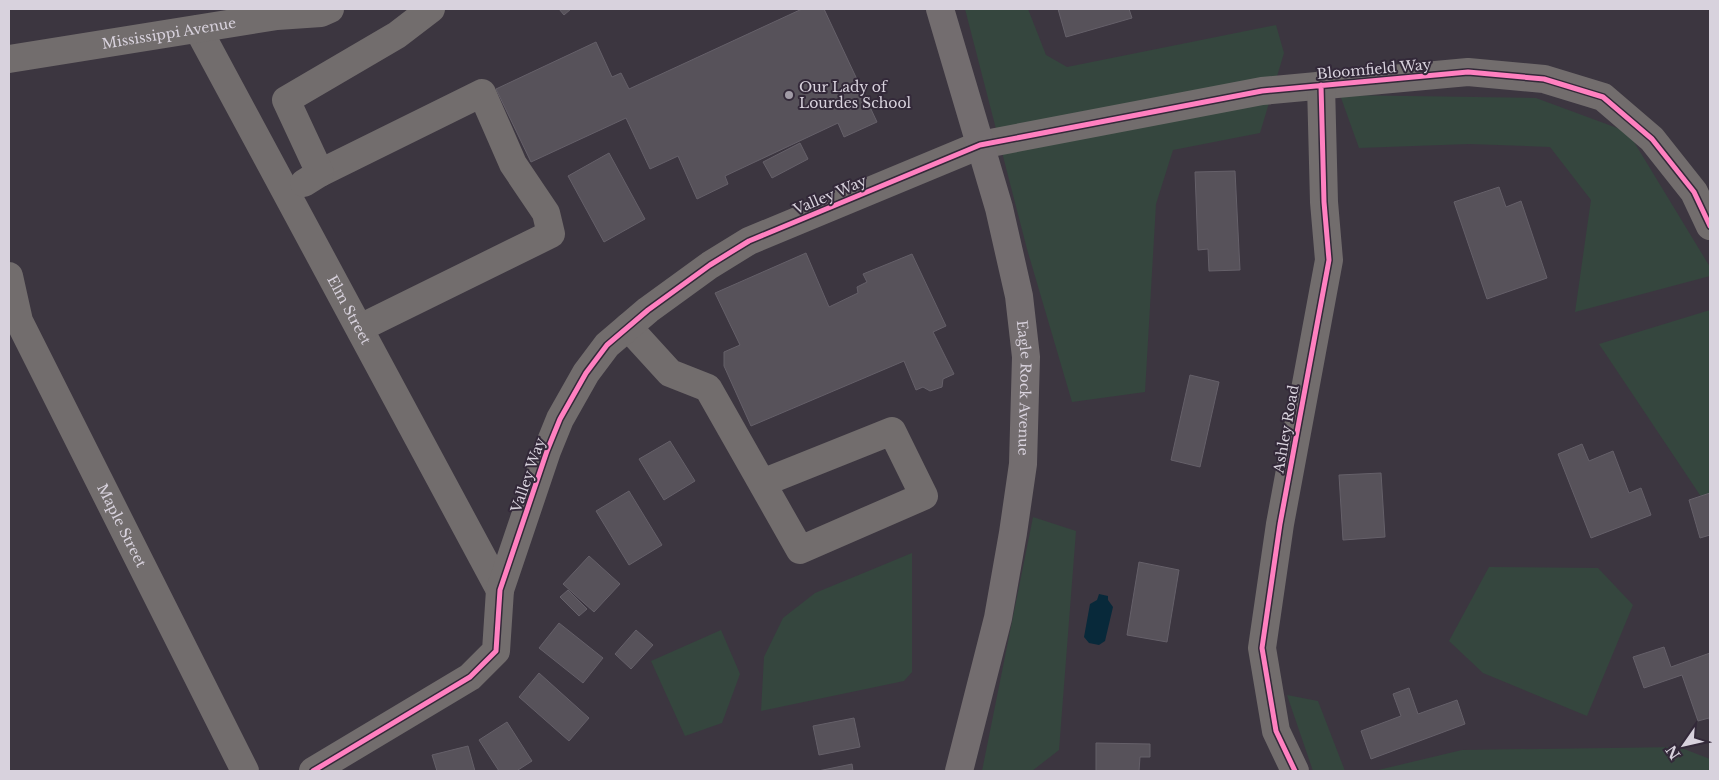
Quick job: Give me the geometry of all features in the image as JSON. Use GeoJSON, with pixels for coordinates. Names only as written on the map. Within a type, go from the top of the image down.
{"type":"FeatureCollection","features":[{"type":"Feature","properties":{"kind":"main road","name":"Eagle Rock Avenue"},"geometry":{"type":"LineString","coordinates":[[940,9],[999,208],[1020,305],[1026,357],[1024,454],[1013,533],[998,618],[959,771]]}},
{"type":"Feature","properties":{"kind":"street","name":"Mississippi Avenue"},"geometry":{"type":"LineString","coordinates":[[9,59],[198,29],[277,12],[321,13],[330,9]]}},
{"type":"Feature","properties":{"kind":"street"},"geometry":{"type":"LineString","coordinates":[[320,173],[286,100],[398,35],[431,9]]}},
{"type":"Feature","properties":{"kind":"street","name":"Elm Street"},"geometry":{"type":"LineString","coordinates":[[198,29],[500,590]]}},
{"type":"Feature","properties":{"kind":"street","name":"Bloomfield Way"},"geometry":{"type":"LineString","coordinates":[[980,145],[1262,91],[1468,72],[1544,79],[1603,96],[1652,139],[1694,192],[1710,226]]}},
{"type":"Feature","properties":{"kind":"street","name":"Ashley Road"},"geometry":{"type":"LineString","coordinates":[[1295,771],[1276,731],[1262,648],[1280,524],[1329,260],[1324,202],[1321,85]]}},
{"type":"Feature","properties":{"kind":"street"},"geometry":{"type":"LineString","coordinates":[[288,194],[320,173],[482,93],[513,164],[546,212],[551,234],[360,328]]}},
{"type":"Feature","properties":{"kind":"street","name":"Valley Way"},"geometry":{"type":"LineString","coordinates":[[313,771],[470,677],[496,651],[500,590],[548,451],[560,419],[586,373],[607,345],[648,310],[749,241],[980,145]]}},
{"type":"Feature","properties":{"kind":"street","name":"Maple Street"},"geometry":{"type":"LineString","coordinates":[[9,276],[19,321],[245,771]]}},
{"type":"Feature","properties":{"kind":"street"},"geometry":{"type":"LineString","coordinates":[[628,327],[670,373],[708,388],[800,550],[924,496],[892,431],[762,483]]}},
{"type":"Feature","properties":{"kind":"green space"},"geometry":{"type":"Polygon","coordinates":[[[965,9],[1028,9],[1046,55],[1067,67],[1276,25],[1284,53],[1260,133],[1173,150],[1156,204],[1145,392],[1072,402],[1027,249],[965,9]]]}},
{"type":"Feature","properties":{"kind":"green space"},"geometry":{"type":"Polygon","coordinates":[[[1340,95],[1536,98],[1628,132],[1710,267],[1710,276],[1575,312],[1591,200],[1550,147],[1469,144],[1359,148],[1340,95]]]}},
{"type":"Feature","properties":{"kind":"green space"},"geometry":{"type":"Polygon","coordinates":[[[1710,310],[1710,510],[1599,344],[1710,310]]]}},
{"type":"Feature","properties":{"kind":"green space"},"geometry":{"type":"Polygon","coordinates":[[[1033,517],[1076,531],[1059,750],[1032,771],[982,771],[1033,517]]]}},
{"type":"Feature","properties":{"kind":"green space"},"geometry":{"type":"Polygon","coordinates":[[[912,553],[912,672],[904,681],[761,711],[764,657],[783,618],[815,593],[912,553]]]}},
{"type":"Feature","properties":{"kind":"green space"},"geometry":{"type":"Polygon","coordinates":[[[1489,567],[1598,568],[1633,605],[1587,716],[1483,673],[1449,641],[1489,567]]]}},
{"type":"Feature","properties":{"kind":"green space"},"geometry":{"type":"Polygon","coordinates":[[[721,630],[740,674],[722,723],[685,736],[651,661],[721,630]]]}},
{"type":"Feature","properties":{"kind":"green space"},"geometry":{"type":"Polygon","coordinates":[[[1287,695],[1318,701],[1345,771],[1313,771],[1287,695]]]}},
{"type":"Feature","properties":{"kind":"green space"},"geometry":{"type":"Polygon","coordinates":[[[1679,747],[1710,759],[1710,771],[1374,771],[1462,750],[1679,747]]]}},
{"type":"Feature","properties":{"kind":"water"},"geometry":{"type":"Polygon","coordinates":[[[1099,594],[1108,596],[1108,600],[1113,607],[1105,641],[1099,645],[1089,643],[1084,637],[1090,604],[1097,600],[1099,594]]]}},
{"type":"Feature","properties":{"kind":"building"},"geometry":{"type":"Polygon","coordinates":[[[559,9],[571,9],[564,15],[559,9]]]}},
{"type":"Feature","properties":{"kind":"building"},"geometry":{"type":"Polygon","coordinates":[[[802,9],[824,9],[877,122],[844,137],[838,123],[725,176],[728,184],[697,199],[678,156],[650,169],[626,118],[531,162],[496,89],[596,42],[612,77],[621,73],[629,89],[802,9]]]}},
{"type":"Feature","properties":{"kind":"building"},"geometry":{"type":"Polygon","coordinates":[[[1058,9],[1129,9],[1132,18],[1066,37],[1058,9]]]}},
{"type":"Feature","properties":{"kind":"building"},"geometry":{"type":"Polygon","coordinates":[[[800,143],[808,159],[772,178],[763,162],[800,143]]]}},
{"type":"Feature","properties":{"kind":"building"},"geometry":{"type":"Polygon","coordinates":[[[609,153],[645,219],[604,242],[568,176],[609,153]]]}},
{"type":"Feature","properties":{"kind":"building"},"geometry":{"type":"Polygon","coordinates":[[[1235,171],[1240,270],[1209,271],[1208,249],[1198,250],[1195,172],[1235,171]]]}},
{"type":"Feature","properties":{"kind":"building"},"geometry":{"type":"Polygon","coordinates":[[[1499,187],[1506,207],[1521,201],[1547,278],[1487,299],[1454,202],[1499,187]]]}},
{"type":"Feature","properties":{"kind":"building"},"geometry":{"type":"Polygon","coordinates":[[[806,253],[829,307],[858,293],[857,287],[867,282],[863,274],[912,254],[946,326],[933,332],[954,374],[943,379],[942,387],[930,391],[923,387],[916,390],[904,361],[751,426],[724,366],[724,352],[740,345],[715,293],[806,253]]]}},
{"type":"Feature","properties":{"kind":"building"},"geometry":{"type":"Polygon","coordinates":[[[1190,375],[1219,382],[1200,467],[1171,460],[1190,375]]]}},
{"type":"Feature","properties":{"kind":"building"},"geometry":{"type":"Polygon","coordinates":[[[670,441],[695,481],[664,500],[639,459],[670,441]]]}},
{"type":"Feature","properties":{"kind":"building"},"geometry":{"type":"Polygon","coordinates":[[[1582,444],[1589,461],[1613,451],[1629,493],[1641,488],[1651,515],[1591,538],[1558,454],[1582,444]]]}},
{"type":"Feature","properties":{"kind":"building"},"geometry":{"type":"Polygon","coordinates":[[[1381,473],[1385,537],[1343,540],[1339,475],[1381,473]]]}},
{"type":"Feature","properties":{"kind":"building"},"geometry":{"type":"Polygon","coordinates":[[[629,491],[662,545],[629,565],[596,511],[629,491]]]}},
{"type":"Feature","properties":{"kind":"building"},"geometry":{"type":"Polygon","coordinates":[[[1710,493],[1710,535],[1700,538],[1689,500],[1710,493]]]}},
{"type":"Feature","properties":{"kind":"building"},"geometry":{"type":"Polygon","coordinates":[[[589,556],[620,584],[594,612],[563,584],[589,556]]]}},
{"type":"Feature","properties":{"kind":"building"},"geometry":{"type":"Polygon","coordinates":[[[1139,562],[1179,570],[1167,642],[1127,635],[1139,562]]]}},
{"type":"Feature","properties":{"kind":"building"},"geometry":{"type":"Polygon","coordinates":[[[568,590],[587,609],[579,616],[560,597],[568,590]]]}},
{"type":"Feature","properties":{"kind":"building"},"geometry":{"type":"Polygon","coordinates":[[[559,623],[603,658],[583,683],[539,648],[559,623]]]}},
{"type":"Feature","properties":{"kind":"building"},"geometry":{"type":"Polygon","coordinates":[[[636,630],[653,645],[631,669],[615,654],[636,630]]]}},
{"type":"Feature","properties":{"kind":"building"},"geometry":{"type":"Polygon","coordinates":[[[1664,647],[1671,667],[1710,653],[1710,723],[1709,718],[1698,721],[1682,675],[1644,688],[1633,657],[1664,647]]]}},
{"type":"Feature","properties":{"kind":"building"},"geometry":{"type":"Polygon","coordinates":[[[539,673],[589,718],[569,741],[519,697],[539,673]]]}},
{"type":"Feature","properties":{"kind":"building"},"geometry":{"type":"Polygon","coordinates":[[[1409,688],[1418,714],[1457,700],[1465,724],[1371,759],[1361,731],[1401,716],[1393,694],[1409,688]]]}},
{"type":"Feature","properties":{"kind":"building"},"geometry":{"type":"Polygon","coordinates":[[[854,718],[860,747],[819,755],[813,726],[854,718]]]}},
{"type":"Feature","properties":{"kind":"building"},"geometry":{"type":"Polygon","coordinates":[[[507,722],[532,761],[519,771],[499,771],[479,740],[507,722]]]}},
{"type":"Feature","properties":{"kind":"building"},"geometry":{"type":"Polygon","coordinates":[[[1096,743],[1150,744],[1150,757],[1140,757],[1139,771],[1096,771],[1096,743]]]}},
{"type":"Feature","properties":{"kind":"building"},"geometry":{"type":"Polygon","coordinates":[[[468,746],[475,771],[437,771],[432,755],[468,746]]]}},
{"type":"Feature","properties":{"kind":"building"},"geometry":{"type":"Polygon","coordinates":[[[852,764],[853,771],[818,771],[852,764]]]}},
{"type":"Feature","properties":{"kind":"cycle path"},"geometry":{"type":"LineString","coordinates":[[313,771],[470,677],[496,651],[500,590],[547,451],[560,419],[586,373],[607,345],[648,310],[710,265],[749,241],[980,145],[1262,91],[1468,72],[1544,79],[1603,97],[1652,139],[1694,192],[1710,226]]}},
{"type":"Feature","properties":{"kind":"cycle path"},"geometry":{"type":"LineString","coordinates":[[1295,771],[1276,731],[1262,648],[1280,524],[1329,260],[1324,202],[1321,85]]}},
{"type":"Feature","properties":{"kind":"place","name":"Our Lady of Lourdes School"},"geometry":{"type":"Point","coordinates":[789,95]}}]}
